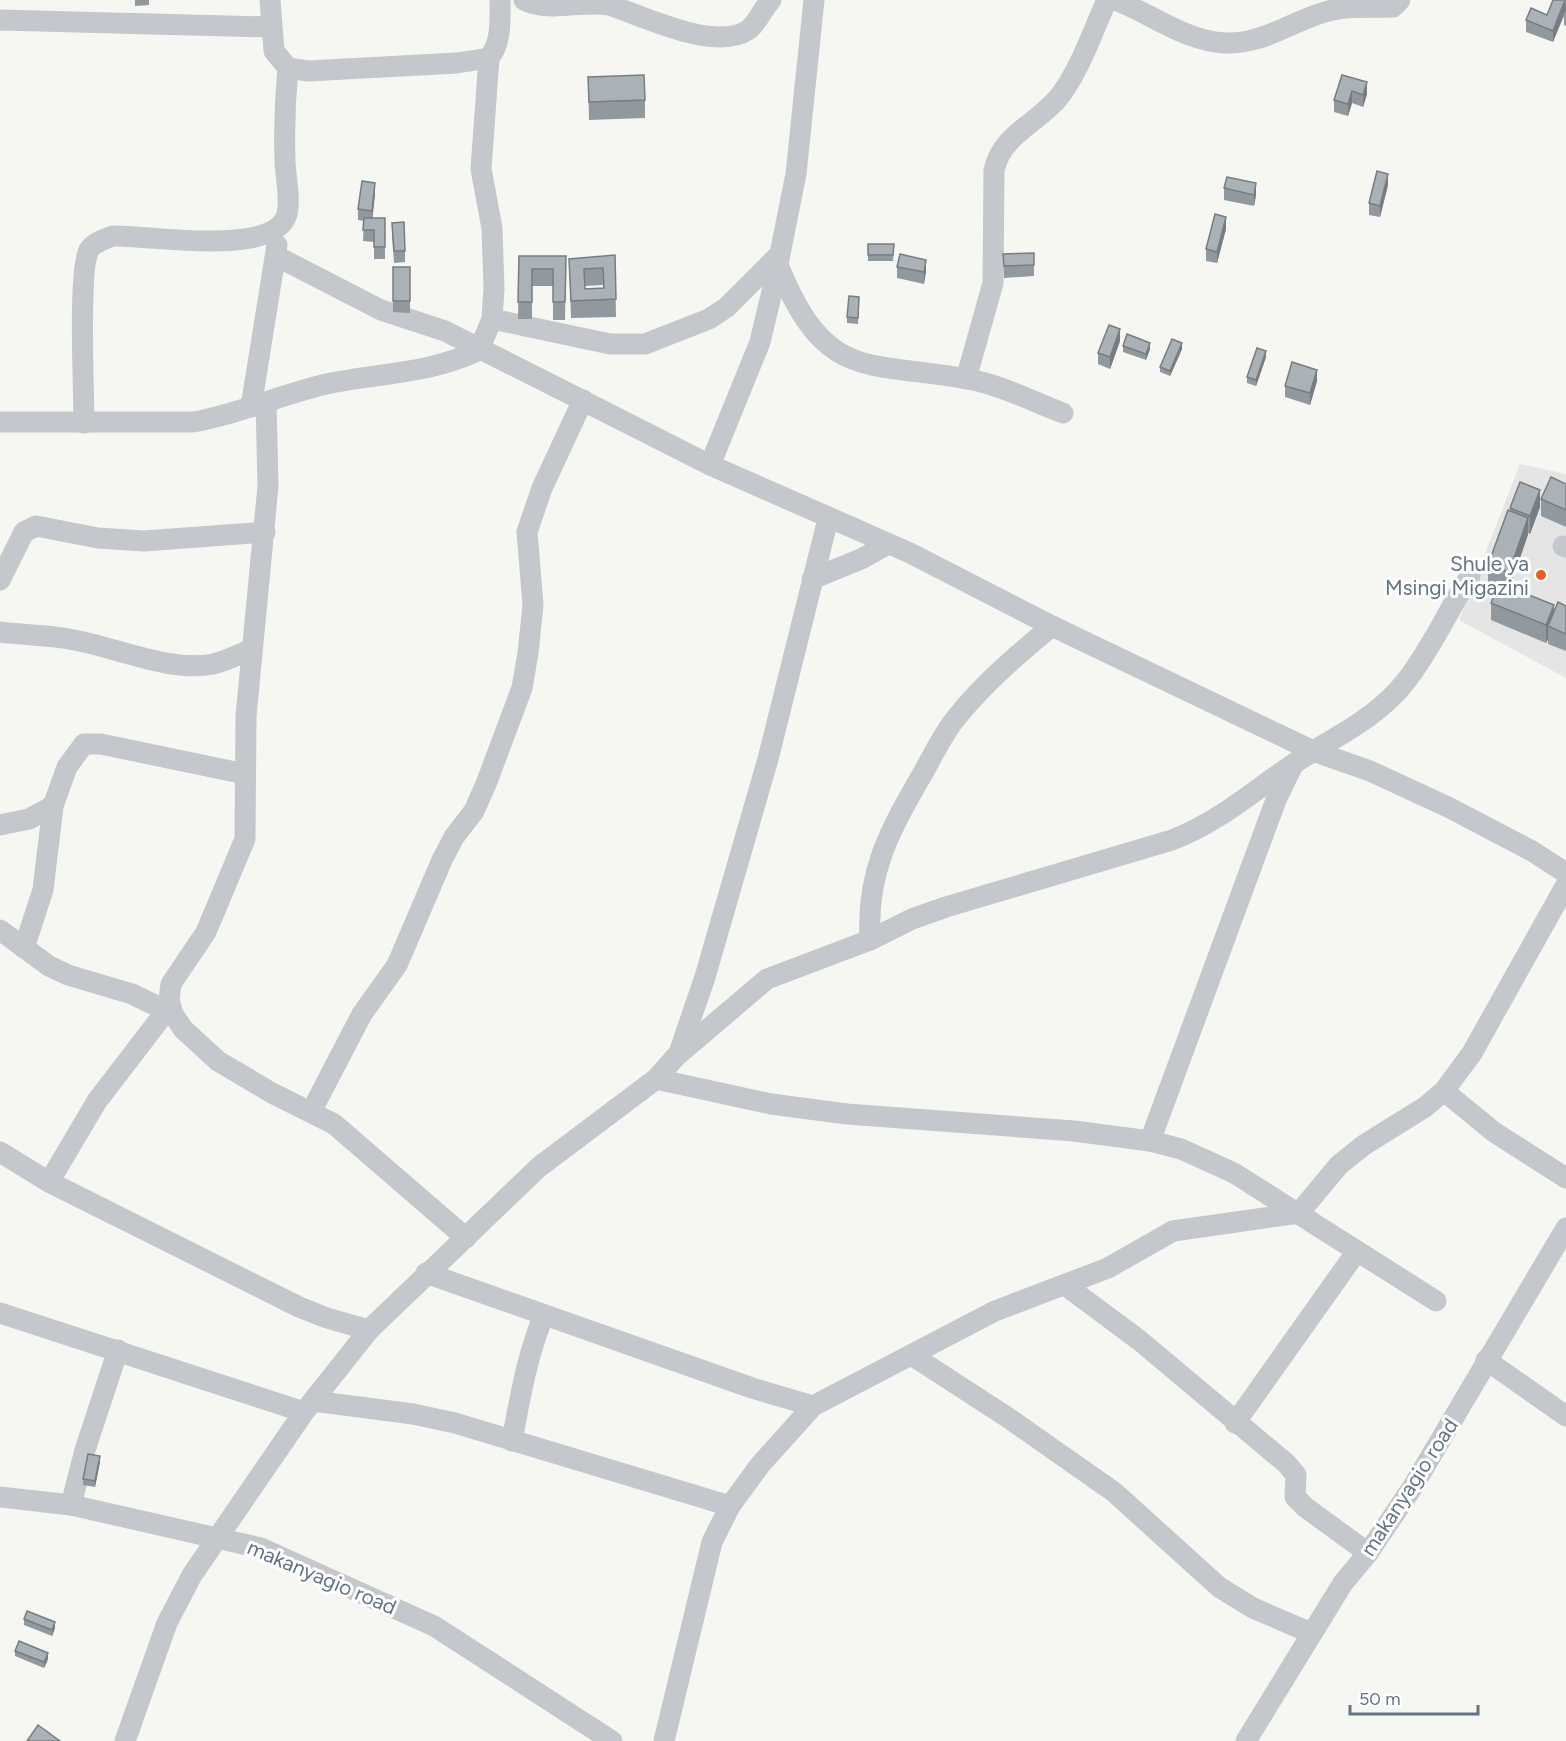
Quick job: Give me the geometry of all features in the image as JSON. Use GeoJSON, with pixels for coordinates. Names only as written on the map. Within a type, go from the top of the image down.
{"type":"FeatureCollection","features":[{"type":"Feature","properties":{"kind":"street"},"geometry":{"type":"LineString","coordinates":[[270,0],[270,27],[274,51],[288,68],[308,71],[466,62],[489,58]]}},
{"type":"Feature","properties":{"kind":"street"},"geometry":{"type":"LineString","coordinates":[[0,422],[193,422],[220,417],[330,383],[428,369],[450,363],[479,350],[492,319],[494,252],[481,169],[489,58],[495,51],[500,27],[500,0]]}},
{"type":"Feature","properties":{"kind":"street"},"geometry":{"type":"LineString","coordinates":[[524,0],[539,5],[595,3],[609,5],[695,34],[711,36],[731,35],[749,29],[771,0]]}},
{"type":"Feature","properties":{"kind":"street"},"geometry":{"type":"LineString","coordinates":[[710,465],[760,342],[779,260],[796,174],[814,0]]}},
{"type":"Feature","properties":{"kind":"street"},"geometry":{"type":"LineString","coordinates":[[966,379],[993,283],[996,158],[1020,130],[1062,93],[1107,0]]}},
{"type":"Feature","properties":{"kind":"street"},"geometry":{"type":"LineString","coordinates":[[1115,0],[1136,7],[1180,32],[1225,43],[1258,40],[1324,12],[1393,7],[1400,0]]}},
{"type":"Feature","properties":{"kind":"street"},"geometry":{"type":"LineString","coordinates":[[0,20],[270,27]]}},
{"type":"Feature","properties":{"kind":"street"},"geometry":{"type":"LineString","coordinates":[[49,1182],[97,1101],[169,1013],[171,984],[206,932],[232,876],[245,839],[246,716],[268,486],[258,404],[279,227],[287,215],[283,115],[288,68]]}},
{"type":"Feature","properties":{"kind":"street"},"geometry":{"type":"LineString","coordinates":[[84,423],[83,306],[89,250],[100,240],[113,236],[226,241],[264,235],[279,227]]}},
{"type":"Feature","properties":{"kind":"street"},"geometry":{"type":"LineString","coordinates":[[276,256],[381,310],[427,323],[710,465],[888,544],[1052,626],[1313,751],[1370,771],[1448,807],[1532,851],[1566,873]]}},
{"type":"Feature","properties":{"kind":"street"},"geometry":{"type":"LineString","coordinates":[[492,319],[610,344],[645,344],[709,319],[727,307],[779,260]]}},
{"type":"Feature","properties":{"kind":"street"},"geometry":{"type":"LineString","coordinates":[[779,260],[800,311],[826,344],[844,358],[885,370],[966,379],[1063,413]]}},
{"type":"Feature","properties":{"kind":"street"},"geometry":{"type":"LineString","coordinates":[[311,1112],[362,1014],[397,965],[442,860],[454,837],[474,811],[486,783],[522,688],[528,653],[533,605],[527,532],[542,488],[583,400]]}},
{"type":"Feature","properties":{"kind":"street"},"geometry":{"type":"LineString","coordinates":[[679,1053],[705,977],[768,759],[828,519]]}},
{"type":"Feature","properties":{"kind":"street"},"geometry":{"type":"LineString","coordinates":[[0,580],[24,532],[36,526],[98,538],[144,542],[265,532]]}},
{"type":"Feature","properties":{"kind":"street"},"geometry":{"type":"LineString","coordinates":[[812,579],[861,560],[888,544]]}},
{"type":"Feature","properties":{"kind":"street"},"geometry":{"type":"LineString","coordinates":[[129,1738],[167,1623],[192,1575],[309,1407],[369,1330],[539,1167],[656,1079],[679,1053],[767,979],[870,940],[912,919],[1195,832],[1220,817],[1294,763],[1363,721],[1406,681],[1470,576]]}},
{"type":"Feature","properties":{"kind":"street"},"geometry":{"type":"LineString","coordinates":[[870,940],[868,911],[873,877],[900,814],[932,756],[954,720],[975,695],[1006,664],[1052,626]]}},
{"type":"Feature","properties":{"kind":"street"},"geometry":{"type":"LineString","coordinates":[[0,632],[68,638],[140,655],[168,665],[214,664],[252,649]]}},
{"type":"Feature","properties":{"kind":"street"},"geometry":{"type":"LineString","coordinates":[[24,948],[43,890],[53,806],[67,767],[78,750],[90,743],[245,774]]}},
{"type":"Feature","properties":{"kind":"street"},"geometry":{"type":"LineString","coordinates":[[1150,1141],[1276,800],[1294,763]]}},
{"type":"Feature","properties":{"kind":"street"},"geometry":{"type":"LineString","coordinates":[[0,825],[29,819],[53,806]]}},
{"type":"Feature","properties":{"kind":"street"},"geometry":{"type":"LineString","coordinates":[[664,1741],[712,1542],[730,1506],[760,1465],[813,1406],[864,1377],[913,1356],[995,1311],[1130,1258],[1158,1238],[1173,1232],[1299,1213],[1339,1165],[1364,1145],[1425,1107],[1444,1091],[1472,1053],[1566,885]]}},
{"type":"Feature","properties":{"kind":"street"},"geometry":{"type":"LineString","coordinates":[[0,930],[49,966],[68,975],[132,994],[169,1013],[192,1039],[219,1061],[272,1093],[334,1124],[394,1179],[465,1238]]}},
{"type":"Feature","properties":{"kind":"street"},"geometry":{"type":"LineString","coordinates":[[656,1079],[771,1104],[1150,1141],[1181,1149],[1234,1173],[1436,1301]]}},
{"type":"Feature","properties":{"kind":"street"},"geometry":{"type":"LineString","coordinates":[[1444,1091],[1494,1132],[1566,1178]]}},
{"type":"Feature","properties":{"kind":"street"},"geometry":{"type":"LineString","coordinates":[[0,1152],[49,1182],[299,1307],[369,1330]]}},
{"type":"Feature","properties":{"kind":"street","name":"makanyagio road"},"geometry":{"type":"LineString","coordinates":[[1246,1741],[1343,1583],[1368,1552],[1442,1438],[1566,1228]]}},
{"type":"Feature","properties":{"kind":"street"},"geometry":{"type":"LineString","coordinates":[[1235,1423],[1357,1251]]}},
{"type":"Feature","properties":{"kind":"street"},"geometry":{"type":"LineString","coordinates":[[426,1273],[752,1388],[813,1406]]}},
{"type":"Feature","properties":{"kind":"street"},"geometry":{"type":"LineString","coordinates":[[1065,1285],[1139,1340],[1235,1423],[1295,1470],[1294,1495],[1305,1507],[1368,1552]]}},
{"type":"Feature","properties":{"kind":"street"},"geometry":{"type":"LineString","coordinates":[[0,1313],[309,1407],[413,1414],[455,1423],[730,1506]]}},
{"type":"Feature","properties":{"kind":"street"},"geometry":{"type":"LineString","coordinates":[[512,1441],[520,1393],[535,1336],[544,1315]]}},
{"type":"Feature","properties":{"kind":"street"},"geometry":{"type":"LineString","coordinates":[[71,1505],[85,1450],[118,1350]]}},
{"type":"Feature","properties":{"kind":"street"},"geometry":{"type":"LineString","coordinates":[[913,1356],[1010,1419],[1114,1492],[1219,1587],[1252,1608],[1311,1633]]}},
{"type":"Feature","properties":{"kind":"street"},"geometry":{"type":"LineString","coordinates":[[1486,1360],[1566,1416]]}},
{"type":"Feature","properties":{"kind":"street","name":"makanyagio road"},"geometry":{"type":"LineString","coordinates":[[0,1497],[71,1505],[261,1548],[434,1626],[612,1741]]}},
{"type":"Feature","properties":{"kind":"shaded area"},"geometry":{"type":"Polygon","coordinates":[[[1520,464],[1566,474],[1566,678],[1459,620],[1520,464]]]}},
{"type":"Feature","properties":{"kind":"building"},"geometry":{"type":"Polygon","coordinates":[[[1553,0],[1565,0],[1553,31],[1526,20],[1531,8],[1547,15],[1553,0]]]}},
{"type":"Feature","properties":{"kind":"building"},"geometry":{"type":"Polygon","coordinates":[[[644,75],[645,100],[589,102],[588,77],[644,75]]]}},
{"type":"Feature","properties":{"kind":"building"},"geometry":{"type":"Polygon","coordinates":[[[1342,75],[1367,82],[1363,95],[1352,91],[1348,104],[1334,100],[1342,75]]]}},
{"type":"Feature","properties":{"kind":"building"},"geometry":{"type":"Polygon","coordinates":[[[1377,171],[1388,174],[1380,206],[1369,203],[1377,171]]]}},
{"type":"Feature","properties":{"kind":"building"},"geometry":{"type":"Polygon","coordinates":[[[1227,177],[1256,183],[1254,195],[1224,188],[1227,177]]]}},
{"type":"Feature","properties":{"kind":"building"},"geometry":{"type":"Polygon","coordinates":[[[362,181],[375,183],[372,211],[358,209],[362,181]]]}},
{"type":"Feature","properties":{"kind":"building"},"geometry":{"type":"Polygon","coordinates":[[[1215,214],[1226,217],[1217,252],[1206,249],[1215,214]]]}},
{"type":"Feature","properties":{"kind":"building"},"geometry":{"type":"Polygon","coordinates":[[[364,218],[385,218],[385,247],[374,247],[374,230],[363,230],[364,218]]]}},
{"type":"Feature","properties":{"kind":"building"},"geometry":{"type":"Polygon","coordinates":[[[404,222],[405,251],[394,251],[392,223],[404,222]]]}},
{"type":"Feature","properties":{"kind":"building"},"geometry":{"type":"Polygon","coordinates":[[[868,244],[894,244],[893,255],[868,255],[868,244]]]}},
{"type":"Feature","properties":{"kind":"building"},"geometry":{"type":"Polygon","coordinates":[[[1034,253],[1034,265],[1004,266],[1003,254],[1034,253]]]}},
{"type":"Feature","properties":{"kind":"building"},"geometry":{"type":"Polygon","coordinates":[[[900,254],[926,260],[924,272],[897,267],[900,254]]]}},
{"type":"Feature","properties":{"kind":"building"},"geometry":{"type":"Polygon","coordinates":[[[615,255],[616,299],[571,301],[569,259],[615,255]],[[603,268],[584,269],[585,289],[604,288],[603,268]]]}},
{"type":"Feature","properties":{"kind":"building"},"geometry":{"type":"Polygon","coordinates":[[[519,256],[566,256],[565,302],[553,302],[553,269],[532,269],[532,302],[518,302],[519,256]]]}},
{"type":"Feature","properties":{"kind":"building"},"geometry":{"type":"Polygon","coordinates":[[[393,267],[410,267],[410,301],[393,301],[393,267]]]}},
{"type":"Feature","properties":{"kind":"building"},"geometry":{"type":"Polygon","coordinates":[[[849,296],[859,297],[858,318],[847,317],[849,296]]]}},
{"type":"Feature","properties":{"kind":"building"},"geometry":{"type":"Polygon","coordinates":[[[1109,325],[1120,329],[1110,357],[1098,353],[1109,325]]]}},
{"type":"Feature","properties":{"kind":"building"},"geometry":{"type":"Polygon","coordinates":[[[1127,334],[1150,343],[1146,354],[1123,346],[1127,334]]]}},
{"type":"Feature","properties":{"kind":"building"},"geometry":{"type":"Polygon","coordinates":[[[1172,339],[1182,343],[1170,371],[1160,367],[1172,339]]]}},
{"type":"Feature","properties":{"kind":"building"},"geometry":{"type":"Polygon","coordinates":[[[1257,348],[1266,351],[1256,380],[1247,377],[1257,348]]]}},
{"type":"Feature","properties":{"kind":"building"},"geometry":{"type":"Polygon","coordinates":[[[1292,362],[1317,370],[1310,393],[1285,386],[1292,362]]]}},
{"type":"Feature","properties":{"kind":"building"},"geometry":{"type":"Polygon","coordinates":[[[1551,477],[1566,484],[1566,510],[1541,499],[1551,477]]]}},
{"type":"Feature","properties":{"kind":"building"},"geometry":{"type":"Polygon","coordinates":[[[1520,482],[1540,490],[1530,516],[1510,508],[1520,482]]]}},
{"type":"Feature","properties":{"kind":"building"},"geometry":{"type":"Polygon","coordinates":[[[1508,510],[1528,518],[1509,572],[1488,565],[1508,510]]]}},
{"type":"Feature","properties":{"kind":"building"},"geometry":{"type":"Polygon","coordinates":[[[1499,583],[1554,605],[1546,625],[1491,603],[1499,583]]]}},
{"type":"Feature","properties":{"kind":"building"},"geometry":{"type":"Polygon","coordinates":[[[1558,602],[1566,606],[1566,634],[1548,626],[1558,602]]]}},
{"type":"Feature","properties":{"kind":"building"},"geometry":{"type":"Polygon","coordinates":[[[88,1454],[100,1456],[95,1481],[83,1479],[88,1454]]]}},
{"type":"Feature","properties":{"kind":"building"},"geometry":{"type":"Polygon","coordinates":[[[27,1611],[55,1622],[52,1630],[24,1619],[27,1611]]]}},
{"type":"Feature","properties":{"kind":"building"},"geometry":{"type":"Polygon","coordinates":[[[19,1641],[48,1653],[44,1662],[15,1651],[19,1641]]]}},
{"type":"Feature","properties":{"kind":"building"},"geometry":{"type":"Polygon","coordinates":[[[38,1725],[60,1741],[27,1741],[38,1725]]]}},
{"type":"Feature","properties":{"kind":"place","name":"Shule ya Msingi Migazini"},"geometry":{"type":"Point","coordinates":[1541,575]}}]}
